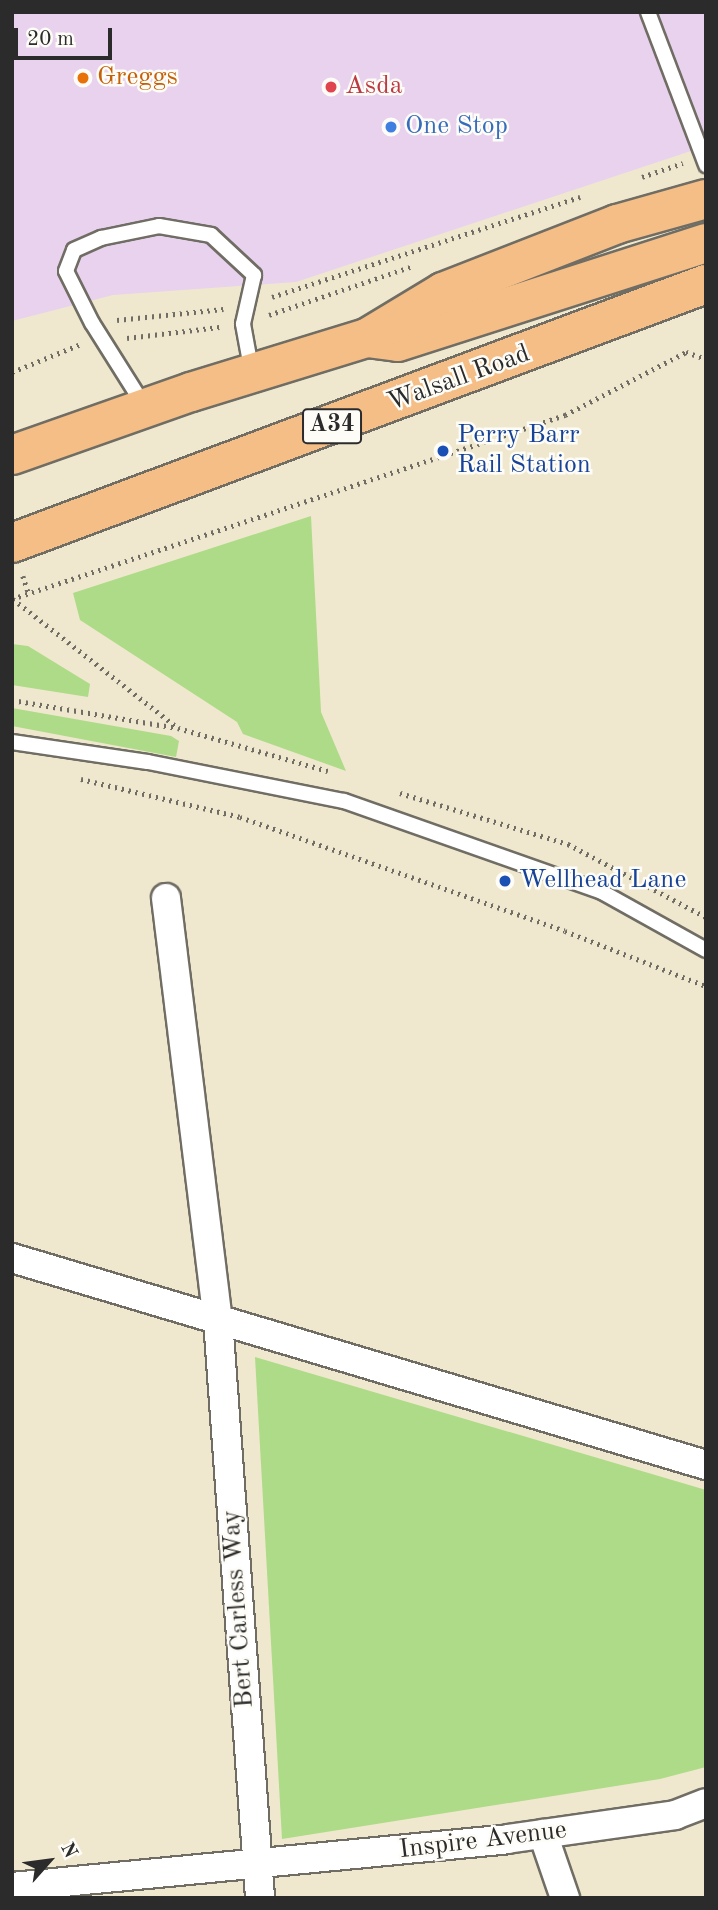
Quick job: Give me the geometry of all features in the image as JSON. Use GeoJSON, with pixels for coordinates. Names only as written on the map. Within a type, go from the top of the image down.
{"type":"FeatureCollection","features":[{"type":"Feature","properties":{"kind":"main road","name":"Walsall Road"},"geometry":{"type":"LineString","coordinates":[[12,455],[147,410],[191,391],[367,338],[443,292],[617,224],[706,199]]}},
{"type":"Feature","properties":{"kind":"main road","name":"Walsall Road"},"geometry":{"type":"LineString","coordinates":[[367,338],[398,342],[706,243]]}},
{"type":"Feature","properties":{"kind":"main road","name":"Walsall Road"},"geometry":{"type":"LineString","coordinates":[[13,543],[651,308],[706,284]]}},
{"type":"Feature","properties":{"kind":"main road"},"geometry":{"type":"LineString","coordinates":[[651,308],[706,302]]}},
{"type":"Feature","properties":{"kind":"street","name":"Bert Carless Way"},"geometry":{"type":"LineString","coordinates":[[166,898],[218,1320],[260,1898]]}},
{"type":"Feature","properties":{"kind":"street"},"geometry":{"type":"LineString","coordinates":[[12,1258],[706,1465]]}},
{"type":"Feature","properties":{"kind":"street","name":"Inspire Avenue"},"geometry":{"type":"LineString","coordinates":[[12,1887],[257,1866],[543,1834],[675,1815],[706,1803]]}},
{"type":"Feature","properties":{"kind":"street"},"geometry":{"type":"LineString","coordinates":[[543,1834],[565,1898]]}},
{"type":"Feature","properties":{"kind":"lane"},"geometry":{"type":"LineString","coordinates":[[648,12],[703,161]]}},
{"type":"Feature","properties":{"kind":"lane"},"geometry":{"type":"LineString","coordinates":[[147,410],[66,271],[74,250],[101,237],[159,226],[211,235],[254,275],[244,307],[243,324],[252,374]]}},
{"type":"Feature","properties":{"kind":"lane"},"geometry":{"type":"LineString","coordinates":[[12,742],[148,762],[344,801],[602,892],[706,950]]}},
{"type":"Feature","properties":{"kind":"path"},"geometry":{"type":"LineString","coordinates":[[668,179],[703,161]]}},
{"type":"Feature","properties":{"kind":"path"},"geometry":{"type":"LineString","coordinates":[[636,179],[703,161]]}},
{"type":"Feature","properties":{"kind":"path"},"geometry":{"type":"LineString","coordinates":[[107,322],[244,307],[583,196]]}},
{"type":"Feature","properties":{"kind":"path"},"geometry":{"type":"LineString","coordinates":[[12,372],[83,344],[243,324],[423,262]]}},
{"type":"Feature","properties":{"kind":"path"},"geometry":{"type":"LineString","coordinates":[[178,728],[12,599],[565,415],[686,352],[706,359]]}},
{"type":"Feature","properties":{"kind":"path"},"geometry":{"type":"LineString","coordinates":[[76,778],[240,817],[565,931],[706,986]]}},
{"type":"Feature","properties":{"kind":"shaded area"},"geometry":{"type":"Polygon","coordinates":[[[12,12],[706,12],[706,146],[296,282],[113,295],[12,321],[12,12]]]}},
{"type":"Feature","properties":{"kind":"green space"},"geometry":{"type":"Polygon","coordinates":[[[311,516],[321,712],[346,771],[243,734],[237,722],[80,620],[73,593],[311,516]]]}},
{"type":"Feature","properties":{"kind":"green space"},"geometry":{"type":"Polygon","coordinates":[[[12,644],[28,646],[90,684],[88,697],[12,685],[12,644]]]}},
{"type":"Feature","properties":{"kind":"green space"},"geometry":{"type":"Polygon","coordinates":[[[12,708],[171,736],[179,741],[176,757],[12,726],[12,708]]]}},
{"type":"Feature","properties":{"kind":"green space"},"geometry":{"type":"Polygon","coordinates":[[[255,1357],[706,1490],[706,1767],[660,1779],[282,1839],[255,1357]]]}},
{"type":"Feature","properties":{"kind":"place","name":"Greggs"},"geometry":{"type":"Point","coordinates":[83,78]}},
{"type":"Feature","properties":{"kind":"place","name":"Asda"},"geometry":{"type":"Point","coordinates":[331,87]}},
{"type":"Feature","properties":{"kind":"place","name":"One Stop"},"geometry":{"type":"Point","coordinates":[391,127]}},
{"type":"Feature","properties":{"kind":"place","name":"Perry Barr Rail Station"},"geometry":{"type":"Point","coordinates":[443,451]}},
{"type":"Feature","properties":{"kind":"place","name":"Wellhead Lane"},"geometry":{"type":"Point","coordinates":[505,881]}}]}
